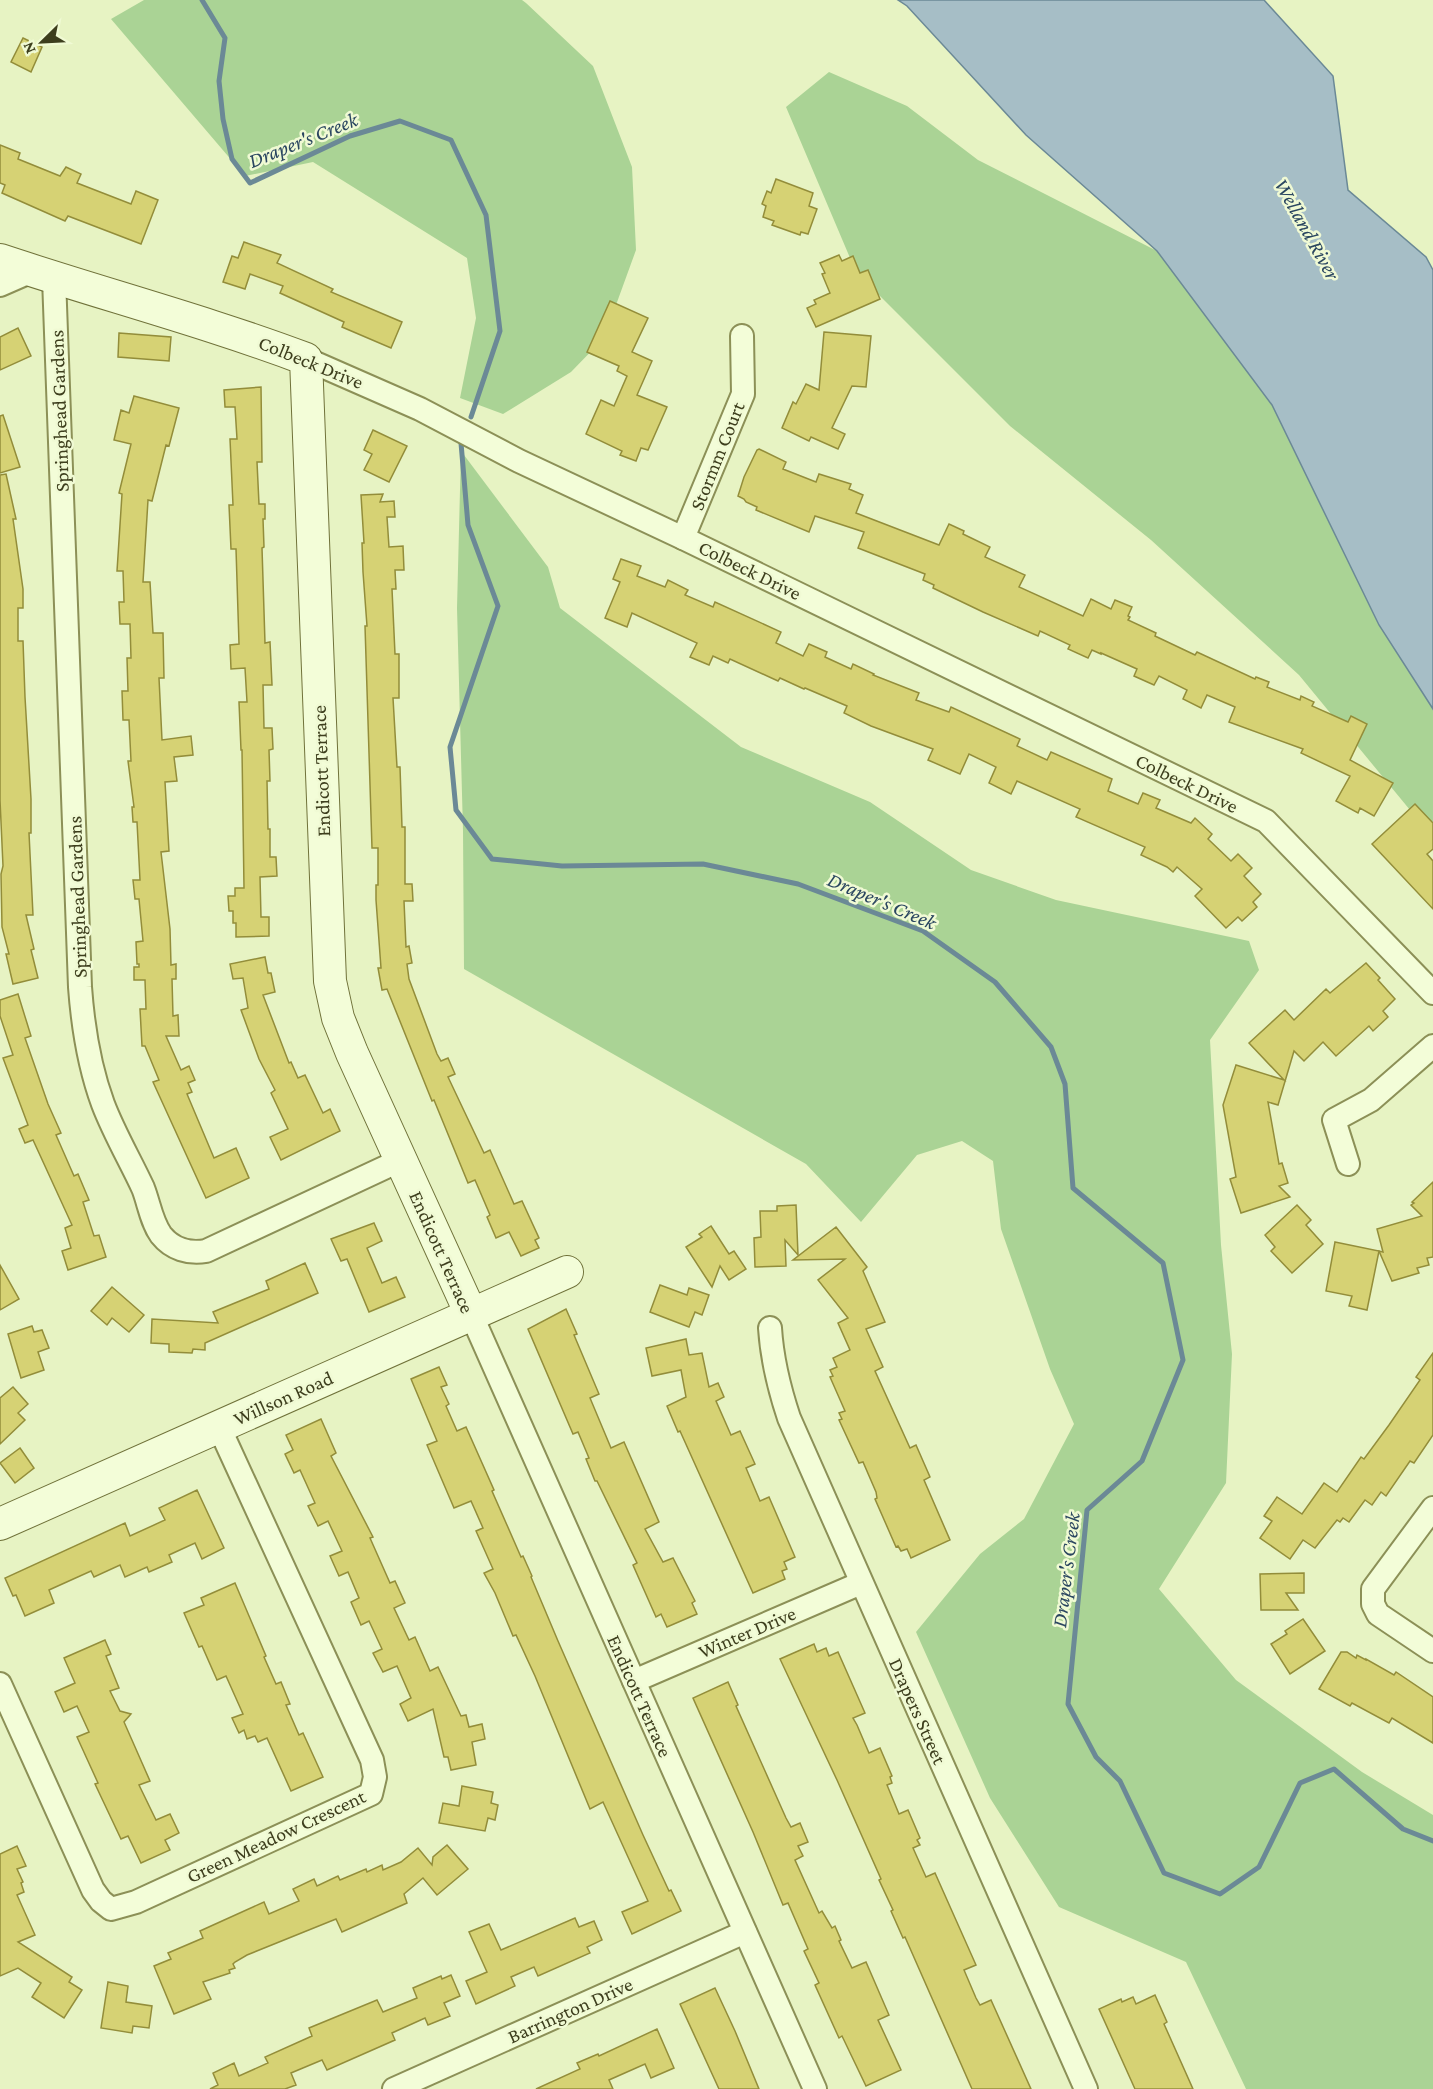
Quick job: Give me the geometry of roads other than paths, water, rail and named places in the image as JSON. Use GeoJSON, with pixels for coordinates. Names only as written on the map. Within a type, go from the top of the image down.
{"type":"FeatureCollection","features":[{"type":"Feature","properties":{"kind":"street","name":"Colbeck Drive"},"geometry":{"type":"LineString","coordinates":[[0,260],[188,317],[306,359],[420,409],[519,461],[683,538],[1266,821],[1433,993]]}},
{"type":"Feature","properties":{"kind":"street"},"geometry":{"type":"LineString","coordinates":[[0,285],[43,274]]}},
{"type":"Feature","properties":{"kind":"street","name":"Springhead Gardens"},"geometry":{"type":"LineString","coordinates":[[43,274],[83,1028],[91,1068],[104,1106],[143,1189],[157,1229],[172,1245],[192,1252],[206,1251],[401,1160]]}},
{"type":"Feature","properties":{"kind":"street","name":"Stormm Court"},"geometry":{"type":"LineString","coordinates":[[683,538],[742,394],[742,336]]}},
{"type":"Feature","properties":{"kind":"street","name":"Endicott Terrace"},"geometry":{"type":"LineString","coordinates":[[306,359],[330,981],[342,1027],[814,2089]]}},
{"type":"Feature","properties":{"kind":"street"},"geometry":{"type":"LineString","coordinates":[[1348,1164],[1334,1120],[1371,1100],[1433,1046]]}},
{"type":"Feature","properties":{"kind":"street","name":"Willson Road"},"geometry":{"type":"LineString","coordinates":[[0,1524],[567,1272]]}},
{"type":"Feature","properties":{"kind":"street","name":"Drapers Street"},"geometry":{"type":"LineString","coordinates":[[770,1328],[777,1383],[789,1418],[1086,2089]]}},
{"type":"Feature","properties":{"kind":"street","name":"Green Meadow Crescent"},"geometry":{"type":"LineString","coordinates":[[0,1684],[93,1890],[111,1909],[136,1902],[371,1794],[375,1777],[372,1760],[219,1426]]}},
{"type":"Feature","properties":{"kind":"street"},"geometry":{"type":"LineString","coordinates":[[1433,1508],[1373,1588],[1373,1604],[1378,1614],[1433,1651]]}},
{"type":"Feature","properties":{"kind":"street","name":"Winter Drive"},"geometry":{"type":"LineString","coordinates":[[634,1682],[861,1583]]}},
{"type":"Feature","properties":{"kind":"street","name":"Barrington Drive"},"geometry":{"type":"LineString","coordinates":[[407,2086],[745,1932]]}},
{"type":"Feature","properties":{"kind":"water","name":"Welland River"},"geometry":{"type":"Polygon","coordinates":[[[898,0],[1264,0],[1333,76],[1348,190],[1426,257],[1433,270],[1433,709],[1379,625],[1272,405],[1157,251],[1026,135],[907,6],[898,0]]]}},
{"type":"Feature","properties":{"kind":"waterway","name":"Draper's Creek"},"geometry":{"type":"LineString","coordinates":[[202,0],[225,38],[219,81],[223,119],[232,159],[250,183],[350,136],[400,121],[451,140],[486,215],[500,331],[471,417]]}},
{"type":"Feature","properties":{"kind":"waterway","name":"Draper's Creek"},"geometry":{"type":"LineString","coordinates":[[461,443],[468,525],[498,606],[450,747],[456,810],[492,859],[562,866],[703,864],[798,884],[923,931],[995,982],[1051,1047],[1065,1084],[1073,1188],[1163,1263],[1183,1360],[1142,1461],[1087,1510],[1068,1704],[1096,1757],[1120,1781],[1164,1873],[1220,1894],[1259,1867],[1300,1783],[1334,1769],[1403,1829],[1433,1841]]}}]}
